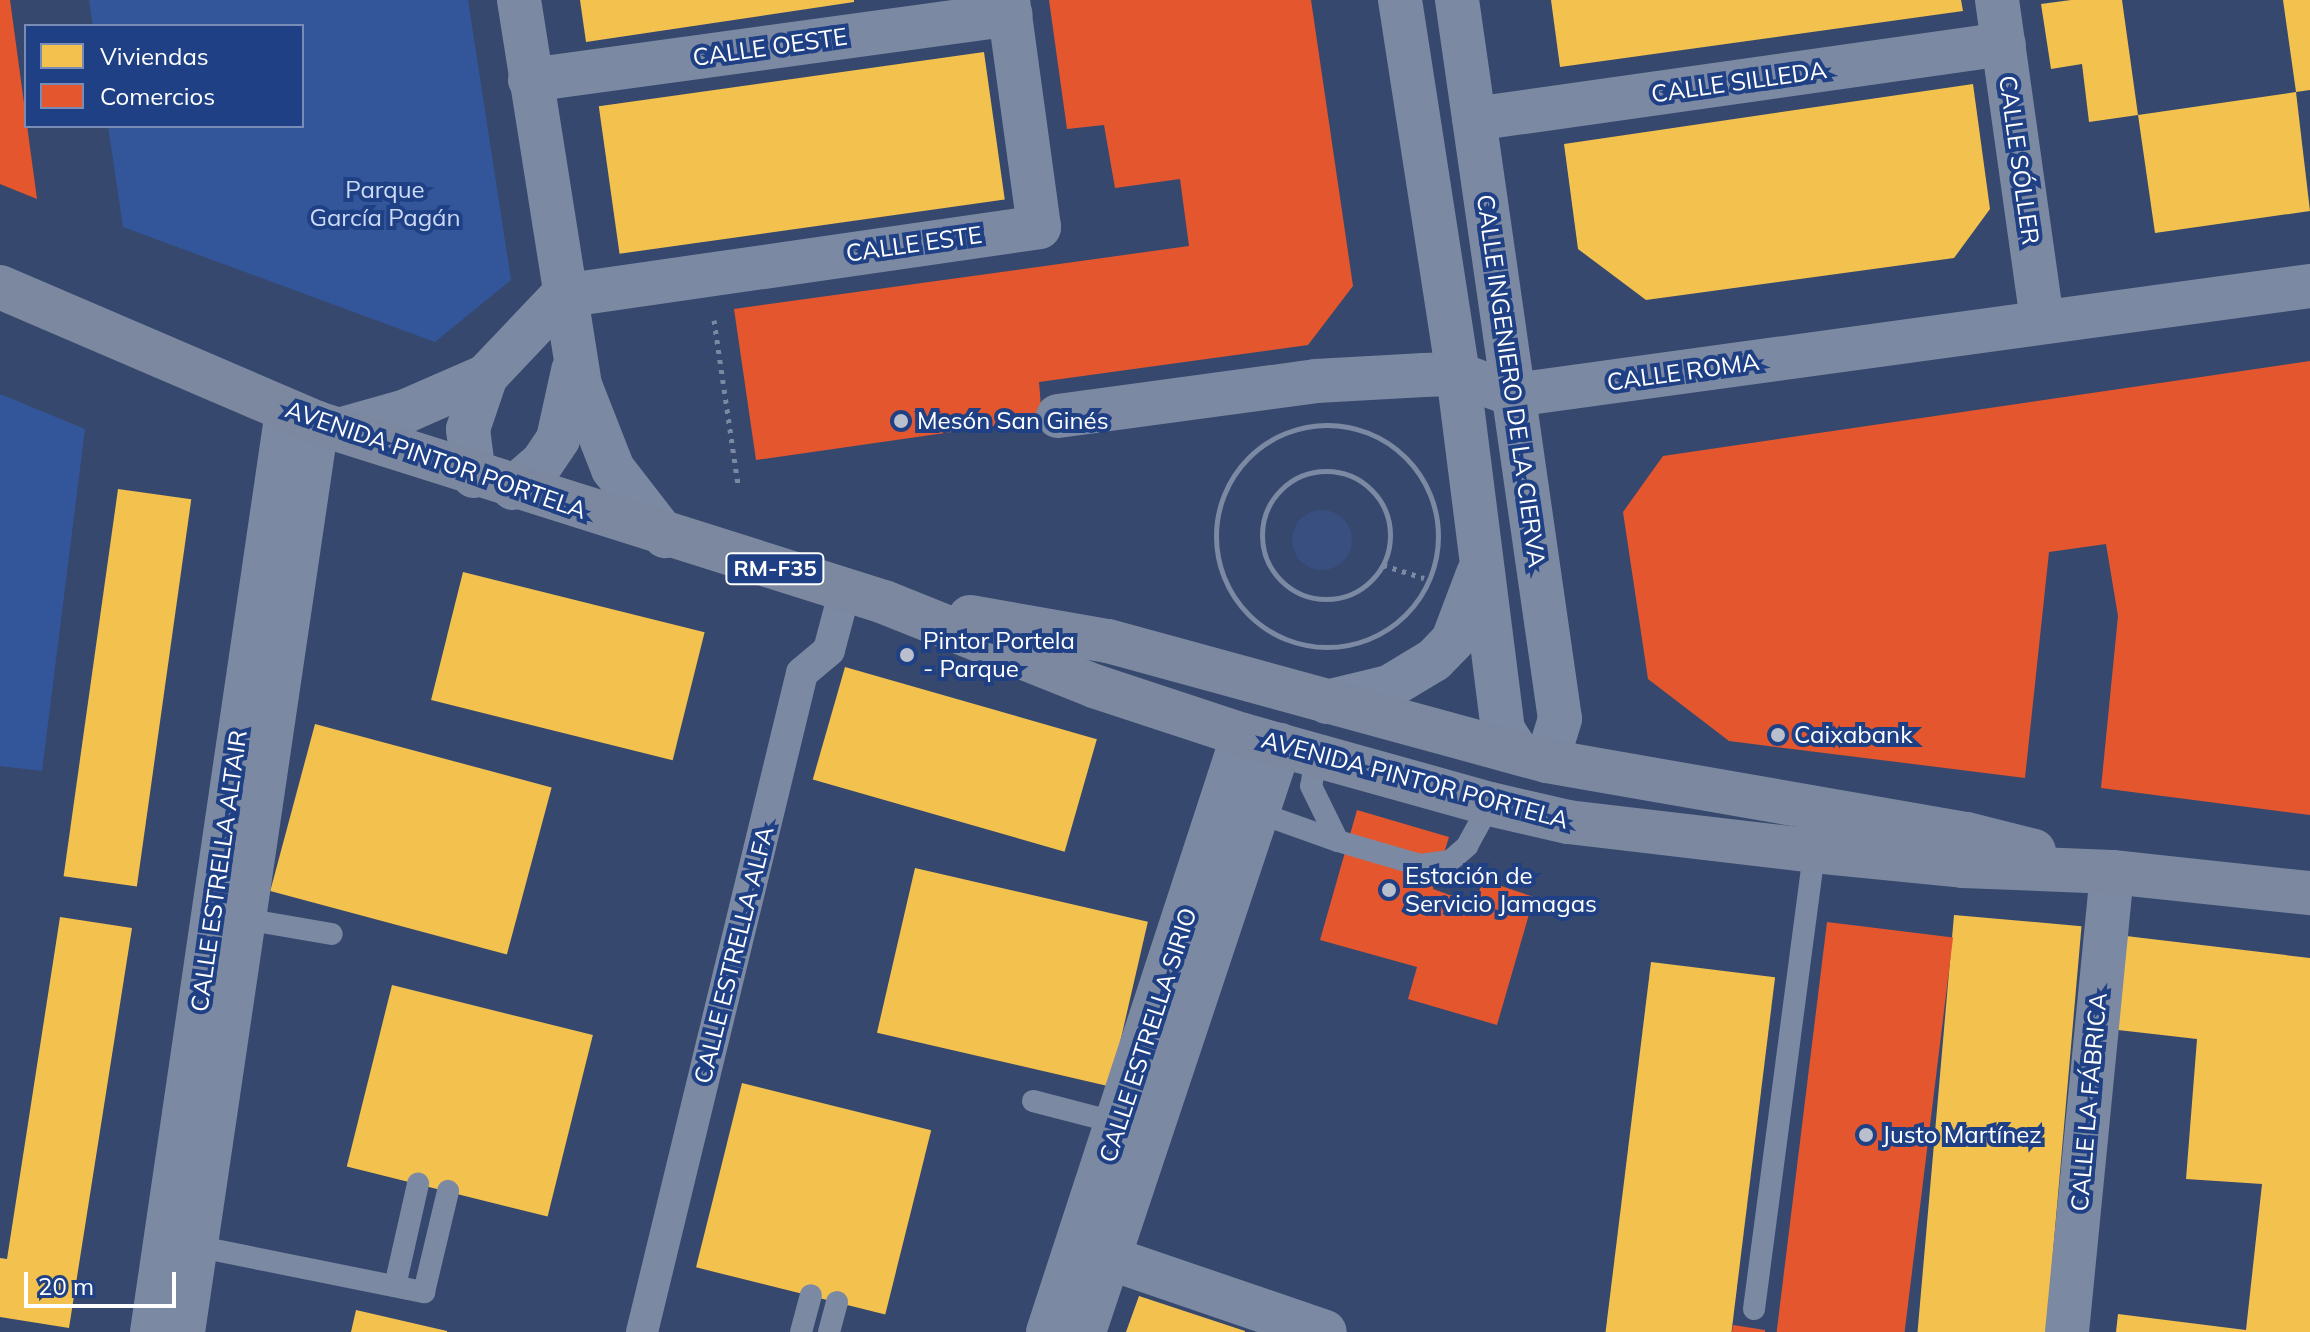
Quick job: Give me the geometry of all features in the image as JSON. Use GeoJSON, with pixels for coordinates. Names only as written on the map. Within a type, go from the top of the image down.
{"type":"FeatureCollection","features":[{"type":"Feature","properties":{"kind":"main road","name":"AVENIDA PINTOR PORTELA"},"geometry":{"type":"LineString","coordinates":[[0,287],[314,421],[493,482],[865,596],[1094,686],[1280,745],[1490,804],[1568,822],[1802,849],[1963,866],[2112,872],[2310,893]]}},
{"type":"Feature","properties":{"kind":"main road","name":"AVENIDA PINTOR PORTELA"},"geometry":{"type":"LineString","coordinates":[[865,596],[1108,641],[1532,762],[1967,834],[2112,872]]}},
{"type":"Feature","properties":{"kind":"main road"},"geometry":{"type":"LineString","coordinates":[[1280,745],[1473,765],[1510,776],[1532,762],[1550,785],[1802,849]]}},
{"type":"Feature","properties":{"kind":"street"},"geometry":{"type":"LineString","coordinates":[[519,0],[562,296],[574,338],[580,385],[613,469],[665,536]]}},
{"type":"Feature","properties":{"kind":"street"},"geometry":{"type":"LineString","coordinates":[[1400,0],[1458,374],[1503,730],[1532,762]]}},
{"type":"Feature","properties":{"kind":"street","name":"CALLE INGENIERO DE LA CIERVA"},"geometry":{"type":"LineString","coordinates":[[1457,0],[1560,719],[1532,762]]}},
{"type":"Feature","properties":{"kind":"street","name":"CALLE SÓLLER"},"geometry":{"type":"LineString","coordinates":[[1997,0],[2042,319]]}},
{"type":"Feature","properties":{"kind":"street","name":"CALLE OESTE"},"geometry":{"type":"LineString","coordinates":[[530,80],[1009,7]]}},
{"type":"Feature","properties":{"kind":"street","name":"CALLE ESTE"},"geometry":{"type":"LineString","coordinates":[[562,296],[1039,227],[1009,7]]}},
{"type":"Feature","properties":{"kind":"street","name":"CALLE SILLEDA"},"geometry":{"type":"LineString","coordinates":[[1474,119],[2004,44]]}},
{"type":"Feature","properties":{"kind":"street","name":"CALLE ROMA"},"geometry":{"type":"LineString","coordinates":[[1058,416],[1316,381],[1458,374],[1514,395],[2042,319],[2310,286]]}},
{"type":"Feature","properties":{"kind":"street"},"geometry":{"type":"LineString","coordinates":[[314,421],[406,411],[486,376],[562,296]]}},
{"type":"Feature","properties":{"kind":"street"},"geometry":{"type":"LineString","coordinates":[[486,376],[468,429],[493,482],[542,463],[558,439],[568,410],[574,338]]}},
{"type":"Feature","properties":{"kind":"street","name":"CALLE ESTRELLA ALTAIR"},"geometry":{"type":"LineString","coordinates":[[152,1332],[180,1244],[228,916],[314,421]]}},
{"type":"Feature","properties":{"kind":"street"},"geometry":{"type":"LineString","coordinates":[[1327,702],[1389,687],[1434,660],[1453,640],[1480,563]]}},
{"type":"Feature","properties":{"kind":"street","name":"CALLE ESTRELLA ALFA"},"geometry":{"type":"LineString","coordinates":[[642,1332],[802,673],[829,650],[865,596]]}},
{"type":"Feature","properties":{"kind":"street","name":"CALLE ESTRELLA SIRIO"},"geometry":{"type":"LineString","coordinates":[[1048,1332],[1136,1128],[1259,813],[1280,745]]}},
{"type":"Feature","properties":{"kind":"street","name":"CALLE ESTRELLA SIRIO"},"geometry":{"type":"LineString","coordinates":[[1084,1332],[1109,1258],[1136,1128],[1280,745]]}},
{"type":"Feature","properties":{"kind":"street","name":"CALLE LA FÁBRICA"},"geometry":{"type":"LineString","coordinates":[[2067,1332],[2112,872]]}},
{"type":"Feature","properties":{"kind":"street","name":"CALLE ESTRELLA ALTAIR"},"geometry":{"type":"LineString","coordinates":[[180,1244],[183,1332]]}},
{"type":"Feature","properties":{"kind":"street"},"geometry":{"type":"LineString","coordinates":[[1109,1258],[1325,1332]]}},
{"type":"Feature","properties":{"kind":"lane"},"geometry":{"type":"LineString","coordinates":[[1280,745],[1311,786],[1338,841]]}},
{"type":"Feature","properties":{"kind":"lane"},"geometry":{"type":"LineString","coordinates":[[1259,813],[1420,865],[1450,861],[1467,846],[1490,804]]}},
{"type":"Feature","properties":{"kind":"lane"},"geometry":{"type":"LineString","coordinates":[[1754,1309],[1802,849]]}},
{"type":"Feature","properties":{"kind":"lane"},"geometry":{"type":"LineString","coordinates":[[228,916],[332,934]]}},
{"type":"Feature","properties":{"kind":"lane"},"geometry":{"type":"LineString","coordinates":[[1033,1101],[1136,1128]]}},
{"type":"Feature","properties":{"kind":"lane"},"geometry":{"type":"LineString","coordinates":[[395,1286],[418,1184]]}},
{"type":"Feature","properties":{"kind":"lane"},"geometry":{"type":"LineString","coordinates":[[180,1244],[424,1292],[448,1191]]}},
{"type":"Feature","properties":{"kind":"lane"},"geometry":{"type":"LineString","coordinates":[[801,1332],[811,1295]]}},
{"type":"Feature","properties":{"kind":"lane"},"geometry":{"type":"LineString","coordinates":[[829,1332],[837,1302]]}},
{"type":"Feature","properties":{"kind":"path"},"geometry":{"type":"LineString","coordinates":[[712,304],[738,485]]}},
{"type":"Feature","properties":{"kind":"path"},"geometry":{"type":"LineString","coordinates":[[1344,425],[1376,435],[1403,455],[1424,481],[1432,502],[1438,547],[1429,580],[1414,606],[1367,641],[1308,647],[1278,637],[1254,621],[1230,593],[1217,560],[1215,523],[1225,489],[1245,459],[1292,429],[1344,425]]}},
{"type":"Feature","properties":{"kind":"path"},"geometry":{"type":"LineString","coordinates":[[1335,471],[1355,477],[1383,505],[1390,545],[1383,565],[1356,593],[1336,600],[1297,593],[1280,581],[1261,546],[1267,506],[1296,477],[1335,471]]}},
{"type":"Feature","properties":{"kind":"path"},"geometry":{"type":"LineString","coordinates":[[1383,565],[1429,580]]}},
{"type":"Feature","properties":{"kind":"green space","name":"Parque García Pagán"},"geometry":{"type":"Polygon","coordinates":[[[89,0],[468,0],[511,280],[435,342],[123,227],[108,128],[304,128],[304,24],[93,24],[89,0]]]}},
{"type":"Feature","properties":{"kind":"green space"},"geometry":{"type":"Polygon","coordinates":[[[0,394],[85,429],[42,771],[0,766],[0,394]]]}},
{"type":"Feature","properties":{"kind":"shaded area"},"geometry":{"type":"Polygon","coordinates":[[[1322,510],[1333,512],[1343,519],[1350,529],[1350,551],[1343,561],[1333,568],[1322,570],[1311,568],[1301,561],[1294,551],[1292,540],[1294,529],[1301,519],[1311,512],[1322,510]]]}},
{"type":"Feature","properties":{"kind":"building: Viviendas"},"geometry":{"type":"Polygon","coordinates":[[[580,0],[854,0],[854,2],[586,42],[580,0]]]}},
{"type":"Feature","properties":{"kind":"building: Viviendas"},"geometry":{"type":"Polygon","coordinates":[[[1551,0],[1961,0],[1963,11],[1560,67],[1551,0]]]}},
{"type":"Feature","properties":{"kind":"building: Viviendas"},"geometry":{"type":"Polygon","coordinates":[[[2071,0],[2122,0],[2138,115],[2089,122],[2082,64],[2051,69],[2041,4],[2071,0]]]}},
{"type":"Feature","properties":{"kind":"building: Viviendas"},"geometry":{"type":"Polygon","coordinates":[[[2283,0],[2310,0],[2310,90],[2296,92],[2283,0]]]}},
{"type":"Feature","properties":{"kind":"building: Viviendas"},"geometry":{"type":"Polygon","coordinates":[[[984,52],[1005,200],[620,254],[599,106],[984,52]]]}},
{"type":"Feature","properties":{"kind":"building: Viviendas"},"geometry":{"type":"Polygon","coordinates":[[[1973,84],[1990,209],[1954,258],[1646,300],[1578,249],[1564,144],[1973,84]]]}},
{"type":"Feature","properties":{"kind":"building: Viviendas"},"geometry":{"type":"Polygon","coordinates":[[[2296,92],[2310,211],[2155,233],[2138,115],[2296,92]]]}},
{"type":"Feature","properties":{"kind":"building: Viviendas"},"geometry":{"type":"Polygon","coordinates":[[[118,489],[191,499],[137,886],[64,876],[118,489]]]}},
{"type":"Feature","properties":{"kind":"building: Viviendas"},"geometry":{"type":"Polygon","coordinates":[[[463,572],[705,632],[673,760],[431,700],[463,572]]]}},
{"type":"Feature","properties":{"kind":"building: Viviendas"},"geometry":{"type":"Polygon","coordinates":[[[845,667],[1097,739],[1065,852],[813,779],[845,667]]]}},
{"type":"Feature","properties":{"kind":"building: Viviendas"},"geometry":{"type":"Polygon","coordinates":[[[315,724],[552,787],[507,955],[270,891],[315,724]]]}},
{"type":"Feature","properties":{"kind":"building: Viviendas"},"geometry":{"type":"Polygon","coordinates":[[[915,868],[1148,922],[1110,1086],[877,1033],[915,868]]]}},
{"type":"Feature","properties":{"kind":"building: Viviendas"},"geometry":{"type":"Polygon","coordinates":[[[1954,915],[2082,926],[2046,1332],[1918,1332],[1954,915]]]}},
{"type":"Feature","properties":{"kind":"building: Viviendas"},"geometry":{"type":"Polygon","coordinates":[[[60,917],[132,928],[69,1328],[0,1317],[0,1258],[7,1259],[60,917]]]}},
{"type":"Feature","properties":{"kind":"building: Viviendas"},"geometry":{"type":"Polygon","coordinates":[[[2126,936],[2310,958],[2310,1332],[2116,1332],[2118,1314],[2246,1330],[2262,1184],[2186,1179],[2197,1039],[2118,1030],[2126,936]]]}},
{"type":"Feature","properties":{"kind":"building: Viviendas"},"geometry":{"type":"Polygon","coordinates":[[[1651,962],[1775,977],[1732,1332],[1606,1332],[1651,962]]]}},
{"type":"Feature","properties":{"kind":"building: Viviendas"},"geometry":{"type":"Polygon","coordinates":[[[392,985],[593,1035],[548,1217],[347,1166],[392,985]]]}},
{"type":"Feature","properties":{"kind":"building: Viviendas"},"geometry":{"type":"Polygon","coordinates":[[[742,1083],[931,1130],[885,1315],[696,1267],[742,1083]]]}},
{"type":"Feature","properties":{"kind":"building: Viviendas"},"geometry":{"type":"Polygon","coordinates":[[[1139,1296],[1245,1331],[1245,1332],[1126,1332],[1139,1296]]]}},
{"type":"Feature","properties":{"kind":"building: Viviendas"},"geometry":{"type":"Polygon","coordinates":[[[356,1310],[447,1331],[447,1332],[351,1332],[356,1310]]]}},
{"type":"Feature","properties":{"kind":"building: Comercios"},"geometry":{"type":"Polygon","coordinates":[[[0,0],[10,0],[24,103],[24,128],[27,128],[37,199],[0,184],[0,0]]]}},
{"type":"Feature","properties":{"kind":"building: Comercios"},"geometry":{"type":"Polygon","coordinates":[[[1049,0],[1311,0],[1353,286],[1308,345],[1039,382],[1042,419],[756,460],[734,309],[1189,246],[1180,179],[1115,188],[1104,125],[1067,129],[1049,0]]]}},
{"type":"Feature","properties":{"kind":"building: Comercios"},"geometry":{"type":"Polygon","coordinates":[[[2310,361],[2310,815],[2101,788],[2118,616],[2106,544],[2049,552],[2025,778],[1729,741],[1648,679],[1623,512],[1663,456],[2310,361]]]}},
{"type":"Feature","properties":{"kind":"building: Comercios"},"geometry":{"type":"Polygon","coordinates":[[[1357,810],[1449,837],[1433,889],[1475,904],[1483,880],[1534,897],[1497,1025],[1408,999],[1417,967],[1320,940],[1357,810]]]}},
{"type":"Feature","properties":{"kind":"building: Comercios","name":"Justo Martínez"},"geometry":{"type":"Polygon","coordinates":[[[1827,922],[1953,937],[1905,1332],[1777,1332],[1827,922]]]}},
{"type":"Feature","properties":{"kind":"building: Comercios"},"geometry":{"type":"Polygon","coordinates":[[[1733,1325],[1765,1330],[1765,1332],[1732,1332],[1733,1325]]]}},
{"type":"Feature","properties":{"kind":"place","name":"Mesón San Ginés"},"geometry":{"type":"Point","coordinates":[901,421]}},
{"type":"Feature","properties":{"kind":"place","name":"Pintor Portela - Parque"},"geometry":{"type":"Point","coordinates":[907,655]}},
{"type":"Feature","properties":{"kind":"place","name":"Caixabank"},"geometry":{"type":"Point","coordinates":[1778,735]}},
{"type":"Feature","properties":{"kind":"place","name":"Estación de Servicio Jamagas"},"geometry":{"type":"Point","coordinates":[1389,890]}},
{"type":"Feature","properties":{"kind":"place","name":"Justo Martínez"},"geometry":{"type":"Point","coordinates":[1866,1135]}}]}
